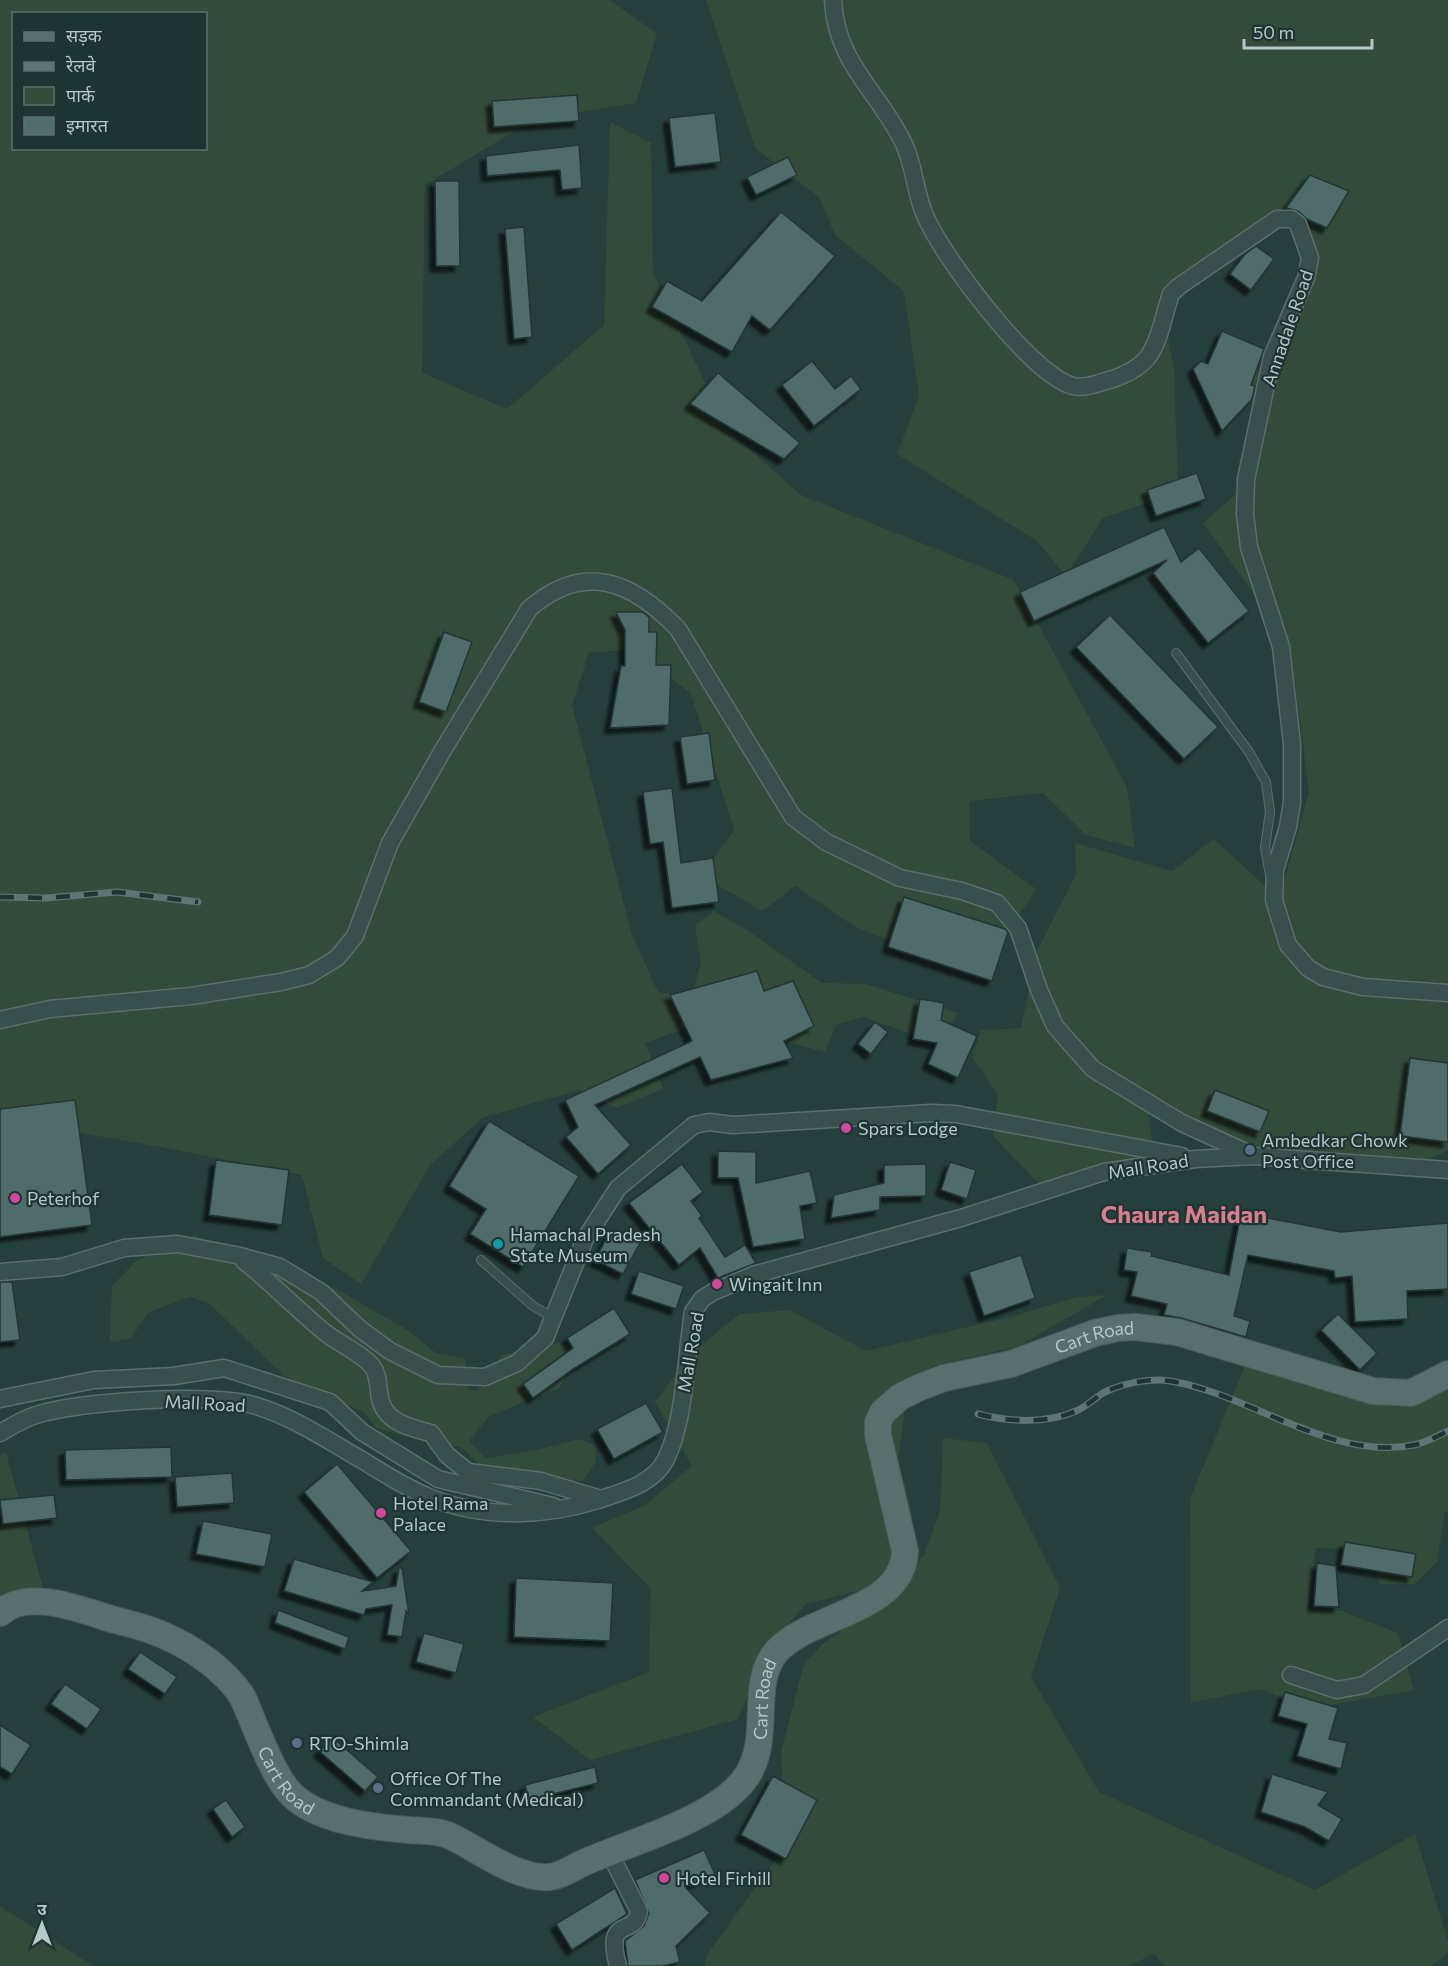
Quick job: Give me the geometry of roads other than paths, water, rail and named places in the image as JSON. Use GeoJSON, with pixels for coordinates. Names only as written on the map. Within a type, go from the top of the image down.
{"type":"FeatureCollection","features":[{"type":"Feature","properties":{"kind":"main road","name":"Cart Road"},"geometry":{"type":"LineString","coordinates":[[0,1613],[10,1606],[27,1603],[59,1605],[163,1634],[198,1654],[221,1672],[242,1696],[276,1772],[288,1790],[304,1803],[334,1818],[375,1827],[446,1834],[521,1872],[542,1877],[560,1875],[711,1809],[735,1791],[745,1779],[757,1755],[765,1675],[777,1651],[804,1632],[873,1599],[895,1581],[901,1572],[906,1551],[878,1435],[878,1422],[883,1412],[900,1397],[944,1378],[1011,1364],[1095,1333],[1136,1327],[1177,1332],[1373,1391],[1411,1393],[1448,1374]]}},
{"type":"Feature","properties":{"kind":"street","name":"Annadale Road"},"geometry":{"type":"LineString","coordinates":[[833,0],[834,26],[854,68],[879,103],[904,145],[924,214],[948,258],[988,309],[1053,376],[1074,386],[1093,385],[1130,373],[1150,355],[1172,294],[1178,287],[1277,219],[1292,219],[1298,224],[1309,251],[1309,265],[1306,278],[1272,357],[1246,480],[1245,514],[1249,547],[1278,631],[1292,744],[1292,802],[1272,884],[1276,911],[1288,945],[1308,968],[1323,977],[1363,987],[1448,993]]}},
{"type":"Feature","properties":{"kind":"street"},"geometry":{"type":"LineString","coordinates":[[0,1020],[50,1009],[191,996],[281,982],[309,975],[337,958],[355,936],[390,843],[443,750],[529,609],[546,595],[567,586],[588,582],[609,582],[630,589],[657,608],[678,629],[782,803],[801,824],[826,842],[900,878],[962,891],[997,903],[1018,928],[1039,990],[1056,1026],[1093,1070],[1182,1123],[1254,1156]]}},
{"type":"Feature","properties":{"kind":"street"},"geometry":{"type":"LineString","coordinates":[[0,1272],[62,1268],[124,1248],[177,1244],[236,1255],[280,1267],[321,1292],[360,1329],[390,1351],[438,1375],[485,1377],[518,1363],[545,1338],[585,1239],[618,1188],[683,1132],[698,1123],[733,1125],[956,1113],[1195,1159]]}},
{"type":"Feature","properties":{"kind":"street","name":"Mall Road"},"geometry":{"type":"LineString","coordinates":[[0,1433],[20,1421],[64,1408],[172,1400],[232,1402],[252,1405],[279,1415],[322,1436],[426,1496],[447,1504],[483,1511],[522,1513],[566,1510],[631,1489],[648,1479],[666,1459],[681,1401],[693,1312],[702,1299],[713,1292],[753,1275],[961,1218],[1104,1172],[1195,1159],[1254,1156],[1448,1170]]}},
{"type":"Feature","properties":{"kind":"street"},"geometry":{"type":"LineString","coordinates":[[236,1255],[274,1284],[326,1333],[371,1366],[378,1378],[379,1400],[386,1415],[409,1428],[431,1433],[447,1455],[468,1472],[541,1481],[601,1499]]}},
{"type":"Feature","properties":{"kind":"street"},"geometry":{"type":"LineString","coordinates":[[0,1399],[32,1390],[94,1380],[174,1376],[224,1368],[330,1402],[362,1432],[438,1479],[566,1510]]}},
{"type":"Feature","properties":{"kind":"street"},"geometry":{"type":"LineString","coordinates":[[1291,1675],[1337,1690],[1364,1685],[1425,1647],[1448,1628]]}},
{"type":"Feature","properties":{"kind":"street"},"geometry":{"type":"LineString","coordinates":[[609,1852],[639,1911],[636,1920],[616,1934],[613,1940],[618,1966]]}},
{"type":"Feature","properties":{"kind":"lane"},"geometry":{"type":"LineString","coordinates":[[1176,653],[1249,752],[1266,782],[1270,812],[1264,847],[1272,884]]}},
{"type":"Feature","properties":{"kind":"lane"},"geometry":{"type":"LineString","coordinates":[[481,1260],[533,1306],[554,1318]]}},
{"type":"Feature","properties":{"kind":"railway"},"geometry":{"type":"LineString","coordinates":[[0,897],[46,898],[117,892],[198,902]]}},
{"type":"Feature","properties":{"kind":"railway"},"geometry":{"type":"LineString","coordinates":[[978,1414],[1015,1420],[1053,1418],[1080,1409],[1114,1388],[1138,1382],[1162,1380],[1200,1388],[1290,1424],[1351,1444],[1382,1447],[1414,1445],[1448,1431]]}},
{"type":"Feature","properties":{"kind":"place","name":"Spars Lodge"},"geometry":{"type":"Point","coordinates":[846,1128]}},
{"type":"Feature","properties":{"kind":"place","name":"Ambedkar Chowk Post Office"},"geometry":{"type":"Point","coordinates":[1250,1150]}},
{"type":"Feature","properties":{"kind":"place","name":"Peterhof"},"geometry":{"type":"Point","coordinates":[15,1198]}},
{"type":"Feature","properties":{"kind":"place","name":"Hamachal Pradesh State Museum"},"geometry":{"type":"Point","coordinates":[498,1244]}},
{"type":"Feature","properties":{"kind":"place","name":"Wingait Inn"},"geometry":{"type":"Point","coordinates":[717,1284]}},
{"type":"Feature","properties":{"kind":"place","name":"Hotel Rama Palace"},"geometry":{"type":"Point","coordinates":[381,1513]}},
{"type":"Feature","properties":{"kind":"place","name":"RTO-Shimla"},"geometry":{"type":"Point","coordinates":[297,1743]}},
{"type":"Feature","properties":{"kind":"place","name":"Office Of The Commandant (Medical)"},"geometry":{"type":"Point","coordinates":[378,1788]}},
{"type":"Feature","properties":{"kind":"place","name":"Hotel Firhill"},"geometry":{"type":"Point","coordinates":[664,1878]}},
{"type":"Feature","properties":{"kind":"district","name":"Chaura Maidan"},"geometry":{"type":"Point","coordinates":[1184,1213]}}]}
